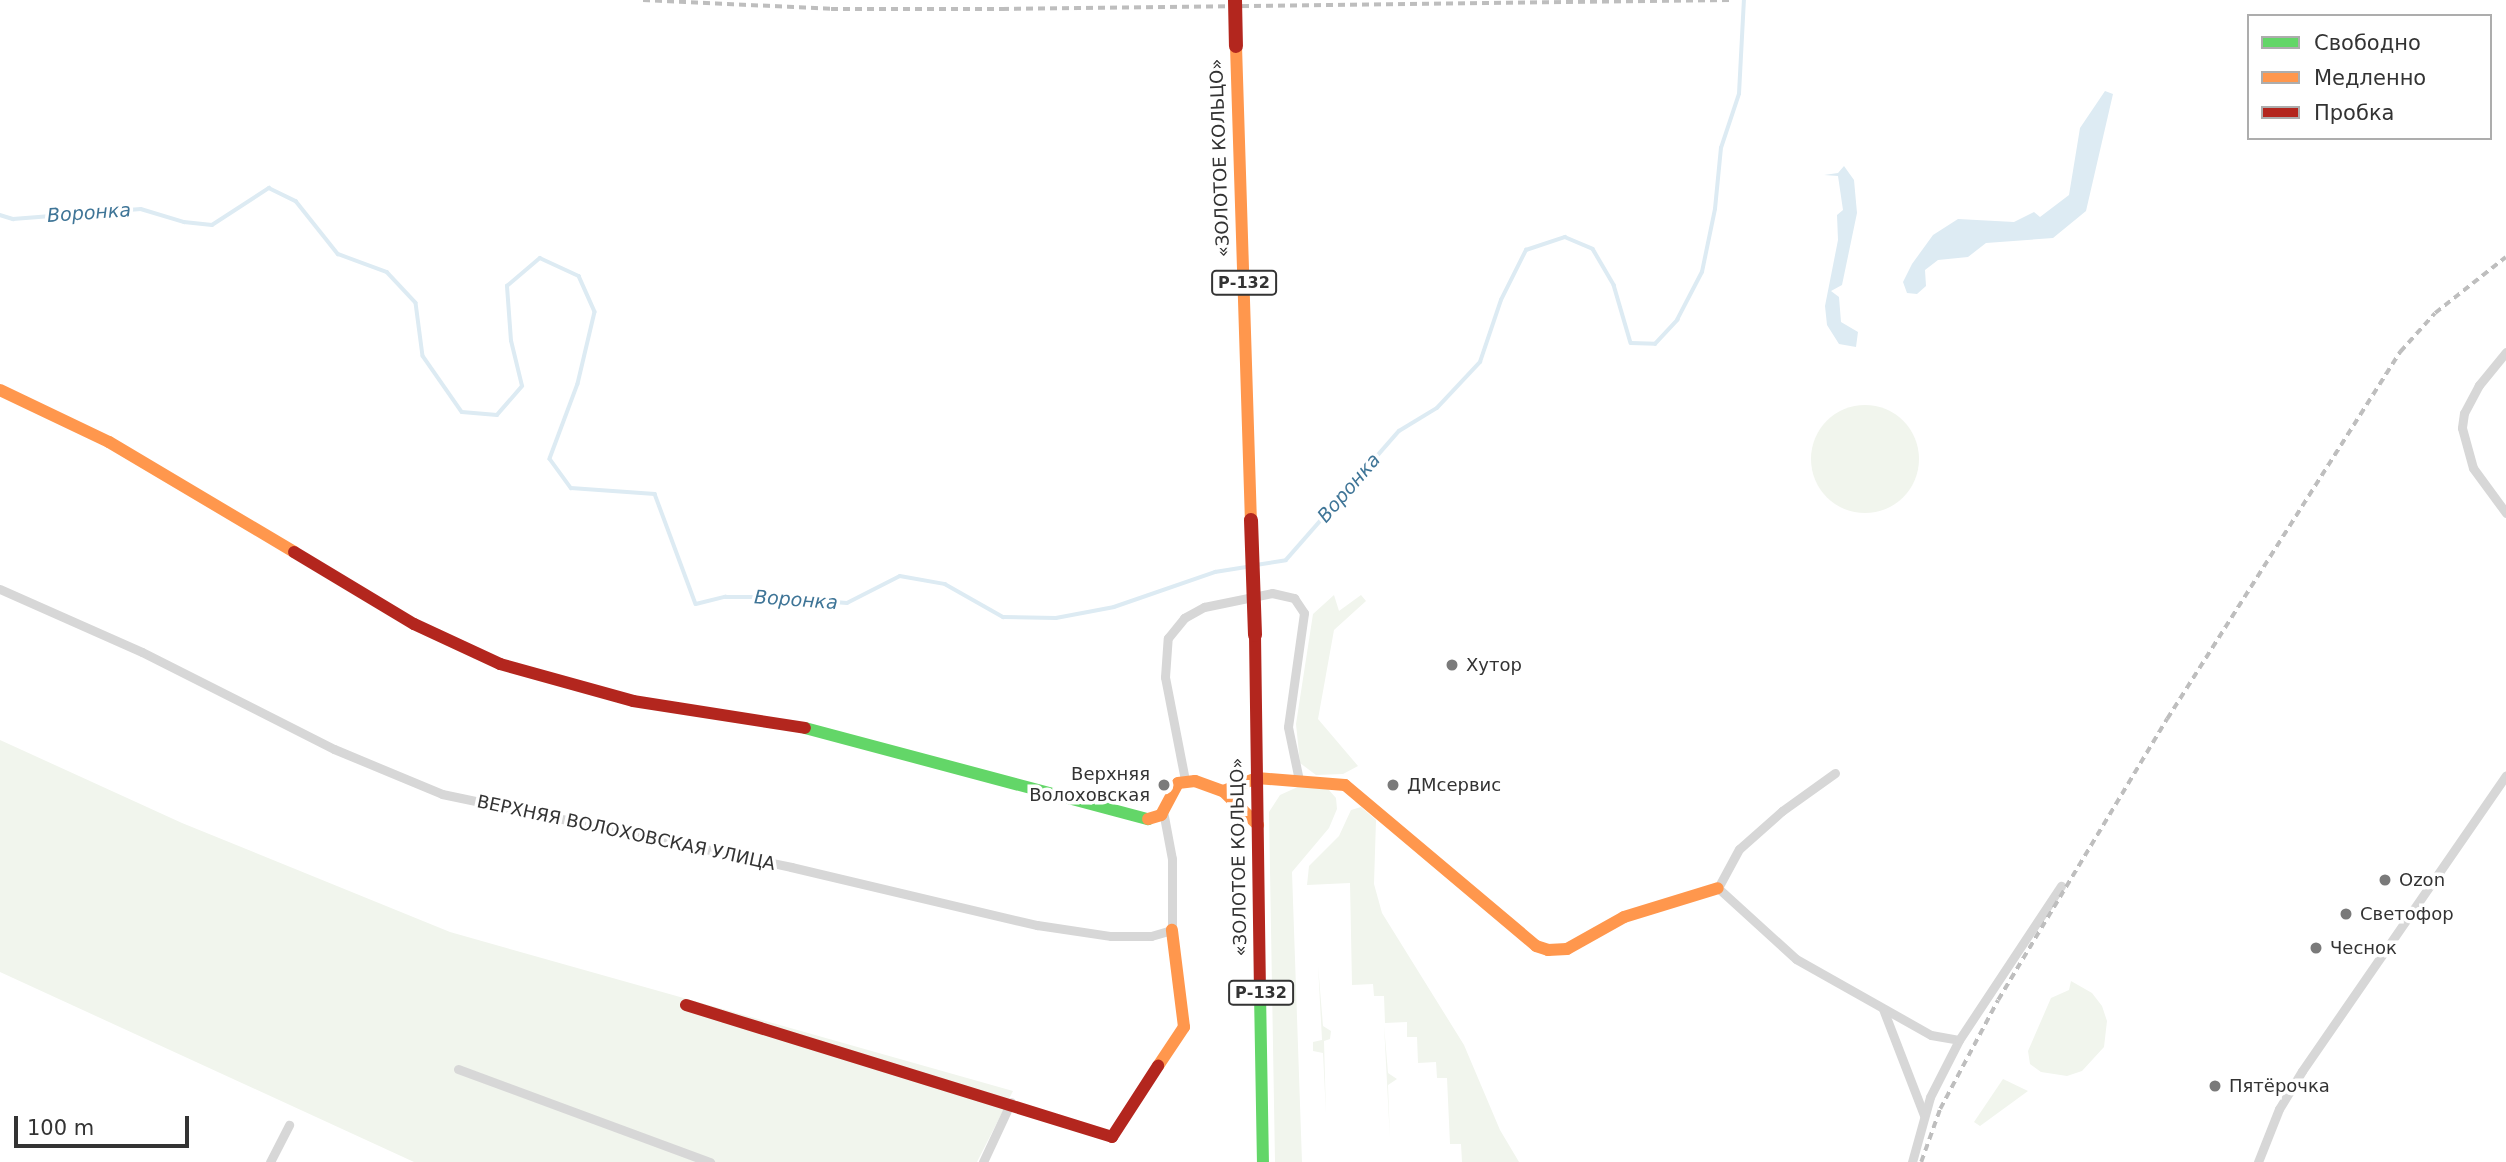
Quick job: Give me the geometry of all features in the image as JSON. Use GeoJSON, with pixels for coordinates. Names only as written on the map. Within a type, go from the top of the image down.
{"type":"FeatureCollection","features":[{"type":"Feature","properties":{"kind":"street","name":"«ЗОЛОТОЕ КОЛЬЦО»"},"geometry":{"type":"LineString","coordinates":[[1235,0],[1255,635],[1263,1162]]}},
{"type":"Feature","properties":{"kind":"street"},"geometry":{"type":"LineString","coordinates":[[2506,352],[2479,385],[2464,412],[2462,428],[2473,468],[2506,513]]}},
{"type":"Feature","properties":{"kind":"street"},"geometry":{"type":"LineString","coordinates":[[0,390],[109,442],[414,624],[500,664],[633,701],[784,722],[1147,819],[1156,819],[1163,811],[1172,789],[1185,780]]}},
{"type":"Feature","properties":{"kind":"street","name":"ВЕРХНЯЯ ВОЛОХОВСКАЯ УЛИЦА"},"geometry":{"type":"LineString","coordinates":[[0,589],[142,652],[334,749],[442,794],[778,864],[1037,925],[1111,936],[1151,936],[1172,930]]}},
{"type":"Feature","properties":{"kind":"street"},"geometry":{"type":"LineString","coordinates":[[1185,780],[1166,677],[1168,638],[1184,618],[1204,607],[1272,593],[1294,598],[1304,613],[1288,726],[1299,780]]}},
{"type":"Feature","properties":{"kind":"street"},"geometry":{"type":"LineString","coordinates":[[1223,791],[1257,778],[1346,785],[1544,949],[1567,949],[1624,917],[1718,888],[1739,849],[1782,811],[1835,774]]}},
{"type":"Feature","properties":{"kind":"street"},"geometry":{"type":"LineString","coordinates":[[2258,1162],[2278,1109],[2302,1070],[2506,775]]}},
{"type":"Feature","properties":{"kind":"street"},"geometry":{"type":"LineString","coordinates":[[1185,780],[1223,791],[1258,825]]}},
{"type":"Feature","properties":{"kind":"street"},"geometry":{"type":"LineString","coordinates":[[687,1005],[1011,1102],[1112,1137],[1184,1027],[1172,930],[1172,859],[1163,811]]}},
{"type":"Feature","properties":{"kind":"street"},"geometry":{"type":"LineString","coordinates":[[1912,1162],[1924,1115],[1959,1041],[2061,886]]}},
{"type":"Feature","properties":{"kind":"street"},"geometry":{"type":"LineString","coordinates":[[1718,888],[1796,959],[1931,1035],[1959,1041]]}},
{"type":"Feature","properties":{"kind":"street"},"geometry":{"type":"LineString","coordinates":[[1884,1009],[1924,1115]]}},
{"type":"Feature","properties":{"kind":"street"},"geometry":{"type":"LineString","coordinates":[[458,1069],[710,1162]]}},
{"type":"Feature","properties":{"kind":"street"},"geometry":{"type":"LineString","coordinates":[[983,1162],[1011,1102]]}},
{"type":"Feature","properties":{"kind":"street"},"geometry":{"type":"LineString","coordinates":[[270,1162],[289,1125]]}},
{"type":"Feature","properties":{"kind":"shaded area"},"geometry":{"type":"Polygon","coordinates":[[[2105,91],[2113,94],[2086,211],[2053,238],[1986,243],[1968,257],[1938,260],[1925,270],[1926,286],[1917,294],[1907,293],[1903,282],[1912,264],[1933,235],[1958,219],[2014,222],[2034,212],[2040,217],[2069,195],[2080,128],[2105,91]]]}},
{"type":"Feature","properties":{"kind":"shaded area"},"geometry":{"type":"Polygon","coordinates":[[[1844,166],[1854,180],[1857,213],[1842,285],[1831,291],[1839,297],[1841,322],[1858,332],[1856,347],[1839,344],[1827,325],[1825,306],[1838,240],[1837,215],[1843,210],[1838,176],[1824,175],[1838,173],[1844,166]]]}},
{"type":"Feature","properties":{"kind":"shaded area"},"geometry":{"type":"Polygon","coordinates":[[[1865,405],[1886,409],[1903,421],[1915,438],[1919,459],[1915,480],[1903,497],[1886,509],[1865,513],[1844,509],[1827,497],[1815,480],[1811,459],[1815,438],[1827,421],[1844,409],[1865,405]]]}},
{"type":"Feature","properties":{"kind":"shaded area"},"geometry":{"type":"Polygon","coordinates":[[[1334,595],[1339,611],[1361,595],[1366,601],[1334,630],[1318,719],[1358,766],[1343,774],[1316,775],[1300,763],[1296,724],[1313,614],[1334,595]]]}},
{"type":"Feature","properties":{"kind":"shaded area"},"geometry":{"type":"Polygon","coordinates":[[[0,740],[182,823],[450,932],[1013,1091],[977,1162],[414,1162],[0,972],[0,740]]]}},
{"type":"Feature","properties":{"kind":"shaded area"},"geometry":{"type":"Polygon","coordinates":[[[1302,785],[1328,789],[1336,798],[1337,809],[1329,828],[1292,872],[1302,1162],[1275,1162],[1269,812],[1280,795],[1302,785]]]}},
{"type":"Feature","properties":{"kind":"shaded area"},"geometry":{"type":"Polygon","coordinates":[[[1361,807],[1376,820],[1374,884],[1382,913],[1464,1045],[1500,1130],[1519,1162],[1462,1162],[1461,1144],[1450,1144],[1447,1078],[1437,1078],[1436,1062],[1418,1063],[1417,1037],[1407,1037],[1407,1022],[1385,1023],[1384,996],[1374,996],[1373,984],[1352,985],[1350,883],[1307,885],[1309,866],[1339,836],[1351,810],[1361,807]]]}},
{"type":"Feature","properties":{"kind":"shaded area"},"geometry":{"type":"Polygon","coordinates":[[[1318,965],[1323,1026],[1331,1031],[1330,1039],[1324,1041],[1326,1115],[1323,1053],[1313,1051],[1313,1042],[1322,1040],[1318,965]]]}},
{"type":"Feature","properties":{"kind":"shaded area"},"geometry":{"type":"Polygon","coordinates":[[[2071,981],[2092,993],[2102,1006],[2107,1021],[2104,1047],[2082,1071],[2067,1076],[2041,1072],[2030,1064],[2028,1051],[2051,998],[2069,990],[2071,981]]]}},
{"type":"Feature","properties":{"kind":"shaded area"},"geometry":{"type":"Polygon","coordinates":[[[1384,1025],[1388,1073],[1397,1079],[1388,1085],[1390,1140],[1384,1025]]]}},
{"type":"Feature","properties":{"kind":"shaded area"},"geometry":{"type":"Polygon","coordinates":[[[2003,1079],[2028,1091],[1980,1126],[1974,1122],[2003,1079]]]}},
{"type":"Feature","properties":{"kind":"waterway","name":"Воронка"},"geometry":{"type":"LineString","coordinates":[[1256,565],[1286,560],[1399,431],[1437,408],[1480,362],[1501,300],[1526,250],[1565,237],[1593,249],[1614,285],[1631,343],[1655,344],[1677,320],[1702,272],[1715,209],[1721,148],[1739,94],[1744,0]]}},
{"type":"Feature","properties":{"kind":"waterway","name":"Воронка"},"geometry":{"type":"LineString","coordinates":[[0,215],[13,219],[141,209],[184,222],[212,225],[269,188],[296,201],[338,254],[387,272],[416,303],[423,356],[462,412],[497,415],[522,386],[511,341],[507,286],[540,258],[579,276],[595,312],[578,384],[550,459],[571,488],[655,494],[696,604],[725,597],[769,597],[847,603],[900,576],[945,584],[1003,617],[1056,618],[1114,607],[1215,572],[1248,567]]}},
{"type":"Feature","properties":{"kind":"railway"},"geometry":{"type":"LineString","coordinates":[[643,0],[831,9],[1731,0]]}},
{"type":"Feature","properties":{"kind":"railway"},"geometry":{"type":"LineString","coordinates":[[1921,1162],[1940,1109],[1998,1000],[2167,719],[2400,352],[2435,313],[2506,257]]}},
{"type":"Feature","properties":{"kind":"traffic: fast"},"geometry":{"type":"LineString","coordinates":[[805,728],[1148,819]]}},
{"type":"Feature","properties":{"kind":"traffic: fast"},"geometry":{"type":"LineString","coordinates":[[1260,993],[1263,1162]]}},
{"type":"Feature","properties":{"kind":"traffic: slow"},"geometry":{"type":"LineString","coordinates":[[1236,46],[1251,520]]}},
{"type":"Feature","properties":{"kind":"traffic: slow"},"geometry":{"type":"LineString","coordinates":[[0,390],[109,442],[294,552]]}},
{"type":"Feature","properties":{"kind":"traffic: slow"},"geometry":{"type":"LineString","coordinates":[[1223,791],[1257,778],[1345,785],[1536,946],[1548,950],[1567,949],[1624,917],[1718,888]]}},
{"type":"Feature","properties":{"kind":"traffic: slow"},"geometry":{"type":"LineString","coordinates":[[1148,819],[1161,815],[1178,783],[1195,781],[1223,791],[1258,825]]}},
{"type":"Feature","properties":{"kind":"traffic: slow"},"geometry":{"type":"LineString","coordinates":[[1158,1066],[1184,1027],[1172,930]]}},
{"type":"Feature","properties":{"kind":"traffic: jam"},"geometry":{"type":"LineString","coordinates":[[1235,0],[1236,46]]}},
{"type":"Feature","properties":{"kind":"traffic: jam"},"geometry":{"type":"LineString","coordinates":[[1251,520],[1255,635]]}},
{"type":"Feature","properties":{"kind":"traffic: jam"},"geometry":{"type":"LineString","coordinates":[[294,552],[414,624],[500,664],[633,701],[805,728]]}},
{"type":"Feature","properties":{"kind":"traffic: jam"},"geometry":{"type":"LineString","coordinates":[[1255,635],[1260,993]]}},
{"type":"Feature","properties":{"kind":"traffic: jam"},"geometry":{"type":"LineString","coordinates":[[686,1005],[1112,1137],[1158,1066]]}},
{"type":"Feature","properties":{"kind":"place","name":"Хутор"},"geometry":{"type":"Point","coordinates":[1452,665]}},
{"type":"Feature","properties":{"kind":"place","name":"Верхняя Волоховская"},"geometry":{"type":"Point","coordinates":[1164,785]}},
{"type":"Feature","properties":{"kind":"place","name":"ДМсервис"},"geometry":{"type":"Point","coordinates":[1393,785]}},
{"type":"Feature","properties":{"kind":"place","name":"Ozon"},"geometry":{"type":"Point","coordinates":[2385,880]}},
{"type":"Feature","properties":{"kind":"place","name":"Светофор"},"geometry":{"type":"Point","coordinates":[2346,914]}},
{"type":"Feature","properties":{"kind":"place","name":"Чеснок"},"geometry":{"type":"Point","coordinates":[2316,948]}},
{"type":"Feature","properties":{"kind":"place","name":"Пятёрочка"},"geometry":{"type":"Point","coordinates":[2215,1086]}}]}
